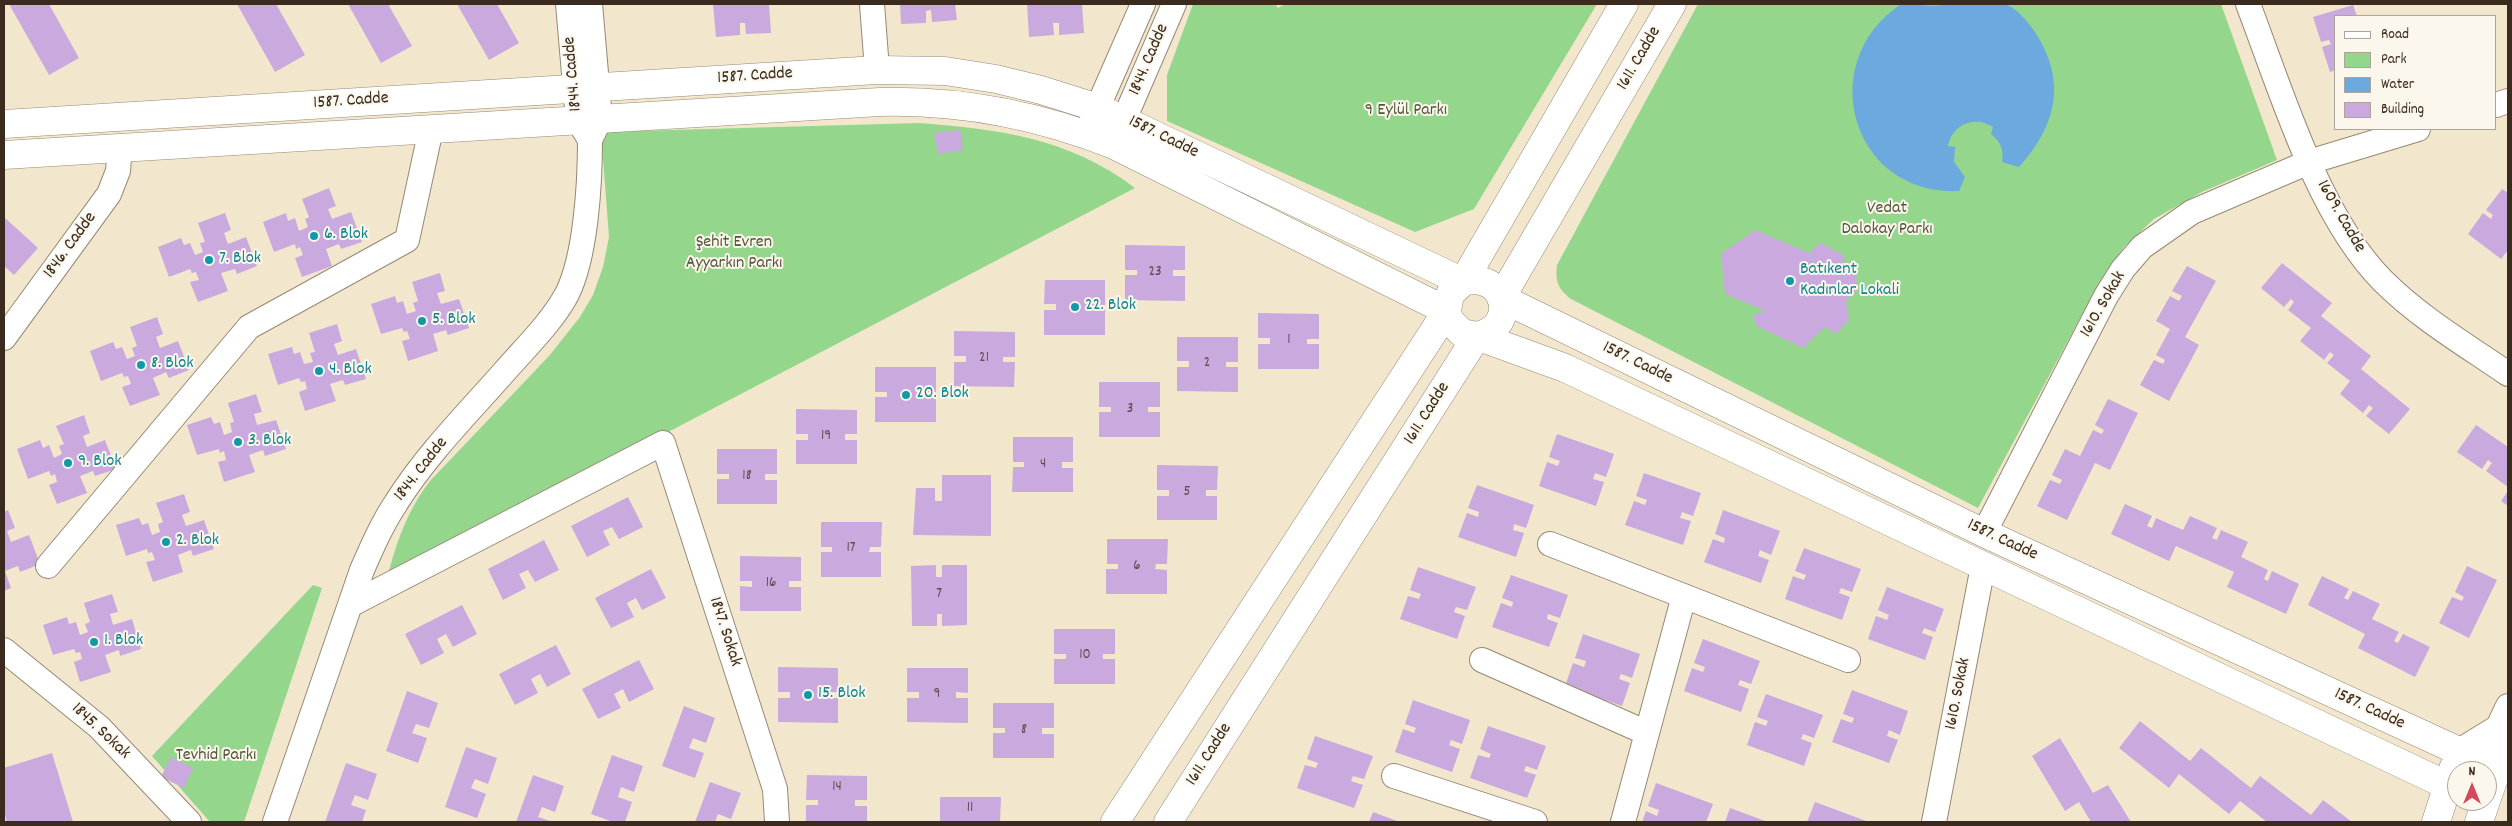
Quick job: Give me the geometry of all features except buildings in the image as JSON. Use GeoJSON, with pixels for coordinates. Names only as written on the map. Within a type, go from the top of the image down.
{"type":"FeatureCollection","features":[{"type":"Feature","properties":{"kind":"main road"},"geometry":{"type":"LineString","coordinates":[[1115,822],[1447,311],[1450,294],[1463,282],[1624,4]]}},
{"type":"Feature","properties":{"kind":"main road","name":"1611. Cadde"},"geometry":{"type":"LineString","coordinates":[[1168,822],[1477,336],[1489,332],[1500,322],[1503,307],[1501,298],[1672,4]]}},
{"type":"Feature","properties":{"kind":"main road","name":"1587. Cadde"},"geometry":{"type":"LineString","coordinates":[[4,124],[877,70],[927,70],[996,79],[1049,92],[1098,108],[1463,282]]}},
{"type":"Feature","properties":{"kind":"main road","name":"1587. Cadde"},"geometry":{"type":"LineString","coordinates":[[4,154],[431,129],[589,126],[908,102],[956,104],[1002,111],[1086,134],[1114,145],[1447,311]]}},
{"type":"Feature","properties":{"kind":"main road"},"geometry":{"type":"LineString","coordinates":[[118,117],[120,147]]}},
{"type":"Feature","properties":{"kind":"main road"},"geometry":{"type":"LineString","coordinates":[[1463,282],[1472,280],[1490,283],[1501,298]]}},
{"type":"Feature","properties":{"kind":"main road","name":"1587. Cadde"},"geometry":{"type":"LineString","coordinates":[[1501,298],[1984,533],[2459,751],[2503,768]]}},
{"type":"Feature","properties":{"kind":"main road"},"geometry":{"type":"LineString","coordinates":[[1447,311],[1455,327],[1462,333],[1477,336]]}},
{"type":"Feature","properties":{"kind":"main road","name":"1587. Cadde"},"geometry":{"type":"LineString","coordinates":[[1477,336],[1565,368],[2447,786]]}},
{"type":"Feature","properties":{"kind":"main road"},"geometry":{"type":"LineString","coordinates":[[2457,761],[2459,751]]}},
{"type":"Feature","properties":{"kind":"main road"},"geometry":{"type":"LineString","coordinates":[[2497,780],[2503,768]]}},
{"type":"Feature","properties":{"kind":"main road"},"geometry":{"type":"LineString","coordinates":[[2436,822],[2447,799]]}},
{"type":"Feature","properties":{"kind":"street","name":"1844. Cadde"},"geometry":{"type":"LineString","coordinates":[[568,4],[586,88]]}},
{"type":"Feature","properties":{"kind":"street","name":"1844. Cadde"},"geometry":{"type":"LineString","coordinates":[[275,822],[350,605],[379,532],[397,501],[419,470],[547,322],[567,294],[574,272],[583,229],[590,170],[586,88],[590,4]]}},
{"type":"Feature","properties":{"kind":"street"},"geometry":{"type":"LineString","coordinates":[[872,4],[877,70]]}},
{"type":"Feature","properties":{"kind":"street","name":"1844. Cadde"},"geometry":{"type":"LineString","coordinates":[[1086,134],[1143,4]]}},
{"type":"Feature","properties":{"kind":"street","name":"1844. Cadde"},"geometry":{"type":"LineString","coordinates":[[1114,145],[1174,4]]}},
{"type":"Feature","properties":{"kind":"street","name":"1609. Cadde"},"geometry":{"type":"LineString","coordinates":[[2248,4],[2309,162],[2345,230],[2383,281],[2424,316],[2508,374]]}},
{"type":"Feature","properties":{"kind":"street"},"geometry":{"type":"LineString","coordinates":[[48,566],[248,327],[407,240],[431,129]]}},
{"type":"Feature","properties":{"kind":"street","name":"1610. Sokak"},"geometry":{"type":"LineString","coordinates":[[1984,533],[2106,296],[2129,262],[2142,247],[2192,212],[2309,162],[2415,130]]}},
{"type":"Feature","properties":{"kind":"street","name":"1846. Cadde"},"geometry":{"type":"LineString","coordinates":[[4,338],[109,194],[118,170],[120,147]]}},
{"type":"Feature","properties":{"kind":"street","name":"1847. Sokak"},"geometry":{"type":"LineString","coordinates":[[350,605],[663,443],[775,789],[777,822]]}},
{"type":"Feature","properties":{"kind":"street"},"geometry":{"type":"LineString","coordinates":[[1550,544],[1848,660]]}},
{"type":"Feature","properties":{"kind":"street","name":"1610. Sokak"},"geometry":{"type":"LineString","coordinates":[[1934,822],[1983,566]]}},
{"type":"Feature","properties":{"kind":"street"},"geometry":{"type":"LineString","coordinates":[[1623,822],[1684,596]]}},
{"type":"Feature","properties":{"kind":"street","name":"1845. Sokak"},"geometry":{"type":"LineString","coordinates":[[4,650],[99,727],[189,822]]}},
{"type":"Feature","properties":{"kind":"street"},"geometry":{"type":"LineString","coordinates":[[1482,660],[1647,733]]}},
{"type":"Feature","properties":{"kind":"street"},"geometry":{"type":"LineString","coordinates":[[2459,751],[2503,716]]}},
{"type":"Feature","properties":{"kind":"street"},"geometry":{"type":"LineString","coordinates":[[2503,716],[2503,768]]}},
{"type":"Feature","properties":{"kind":"street"},"geometry":{"type":"LineString","coordinates":[[1394,776],[1535,822]]}},
{"type":"Feature","properties":{"kind":"green space","name":"9 Eylül Parkı"},"geometry":{"type":"Polygon","coordinates":[[[1193,4],[1275,4],[1278,8],[1285,4],[1597,4],[1474,209],[1415,232],[1167,121],[1167,75],[1193,4]]]}},
{"type":"Feature","properties":{"kind":"green space","name":"Vedat Dalokay Parkı"},"geometry":{"type":"Polygon","coordinates":[[[1698,4],[2221,4],[2277,160],[2202,192],[2154,219],[2124,247],[2099,283],[1978,508],[1571,299],[1560,288],[1557,280],[1557,265],[1698,4]]]}},
{"type":"Feature","properties":{"kind":"green space","name":"Şehit Evren Ayyarkın Parkı"},"geometry":{"type":"Polygon","coordinates":[[[919,123],[1005,133],[1059,147],[1110,171],[1135,188],[387,579],[403,528],[422,492],[430,481],[549,356],[580,317],[593,295],[603,267],[609,237],[601,132],[919,123]]]}},
{"type":"Feature","properties":{"kind":"green space","name":"Tevhid Parkı"},"geometry":{"type":"Polygon","coordinates":[[[313,585],[322,588],[244,822],[210,822],[152,756],[313,585]]]}},
{"type":"Feature","properties":{"kind":"water"},"geometry":{"type":"Polygon","coordinates":[[[1982,2],[2004,4],[2017,11],[2035,32],[2045,50],[2051,68],[2054,85],[2053,102],[2049,119],[2042,135],[2019,167],[2002,162],[2001,146],[1991,134],[1993,127],[1979,122],[1972,122],[1959,127],[1950,138],[1948,146],[1955,147],[1954,162],[1965,177],[1959,191],[1922,187],[1892,172],[1870,150],[1857,122],[1852,90],[1858,59],[1874,29],[1901,4],[1933,6],[1982,2]]]}},
{"type":"Feature","properties":{"kind":"place","name":"6. Blok"},"geometry":{"type":"Point","coordinates":[314,236]}},
{"type":"Feature","properties":{"kind":"place","name":"7. Blok"},"geometry":{"type":"Point","coordinates":[209,260]}},
{"type":"Feature","properties":{"kind":"place","name":"Batıkent Kadınlar Lokali"},"geometry":{"type":"Point","coordinates":[1790,281]}},
{"type":"Feature","properties":{"kind":"place","name":"22. Blok"},"geometry":{"type":"Point","coordinates":[1075,307]}},
{"type":"Feature","properties":{"kind":"place","name":"5. Blok"},"geometry":{"type":"Point","coordinates":[422,321]}},
{"type":"Feature","properties":{"kind":"place","name":"8. Blok"},"geometry":{"type":"Point","coordinates":[141,365]}},
{"type":"Feature","properties":{"kind":"place","name":"4. Blok"},"geometry":{"type":"Point","coordinates":[319,371]}},
{"type":"Feature","properties":{"kind":"place","name":"20. Blok"},"geometry":{"type":"Point","coordinates":[906,395]}},
{"type":"Feature","properties":{"kind":"place","name":"3. Blok"},"geometry":{"type":"Point","coordinates":[238,442]}},
{"type":"Feature","properties":{"kind":"place","name":"9. Blok"},"geometry":{"type":"Point","coordinates":[68,463]}},
{"type":"Feature","properties":{"kind":"place","name":"2. Blok"},"geometry":{"type":"Point","coordinates":[166,542]}},
{"type":"Feature","properties":{"kind":"place","name":"1. Blok"},"geometry":{"type":"Point","coordinates":[94,642]}},
{"type":"Feature","properties":{"kind":"place","name":"15. Blok"},"geometry":{"type":"Point","coordinates":[808,695]}}]}
